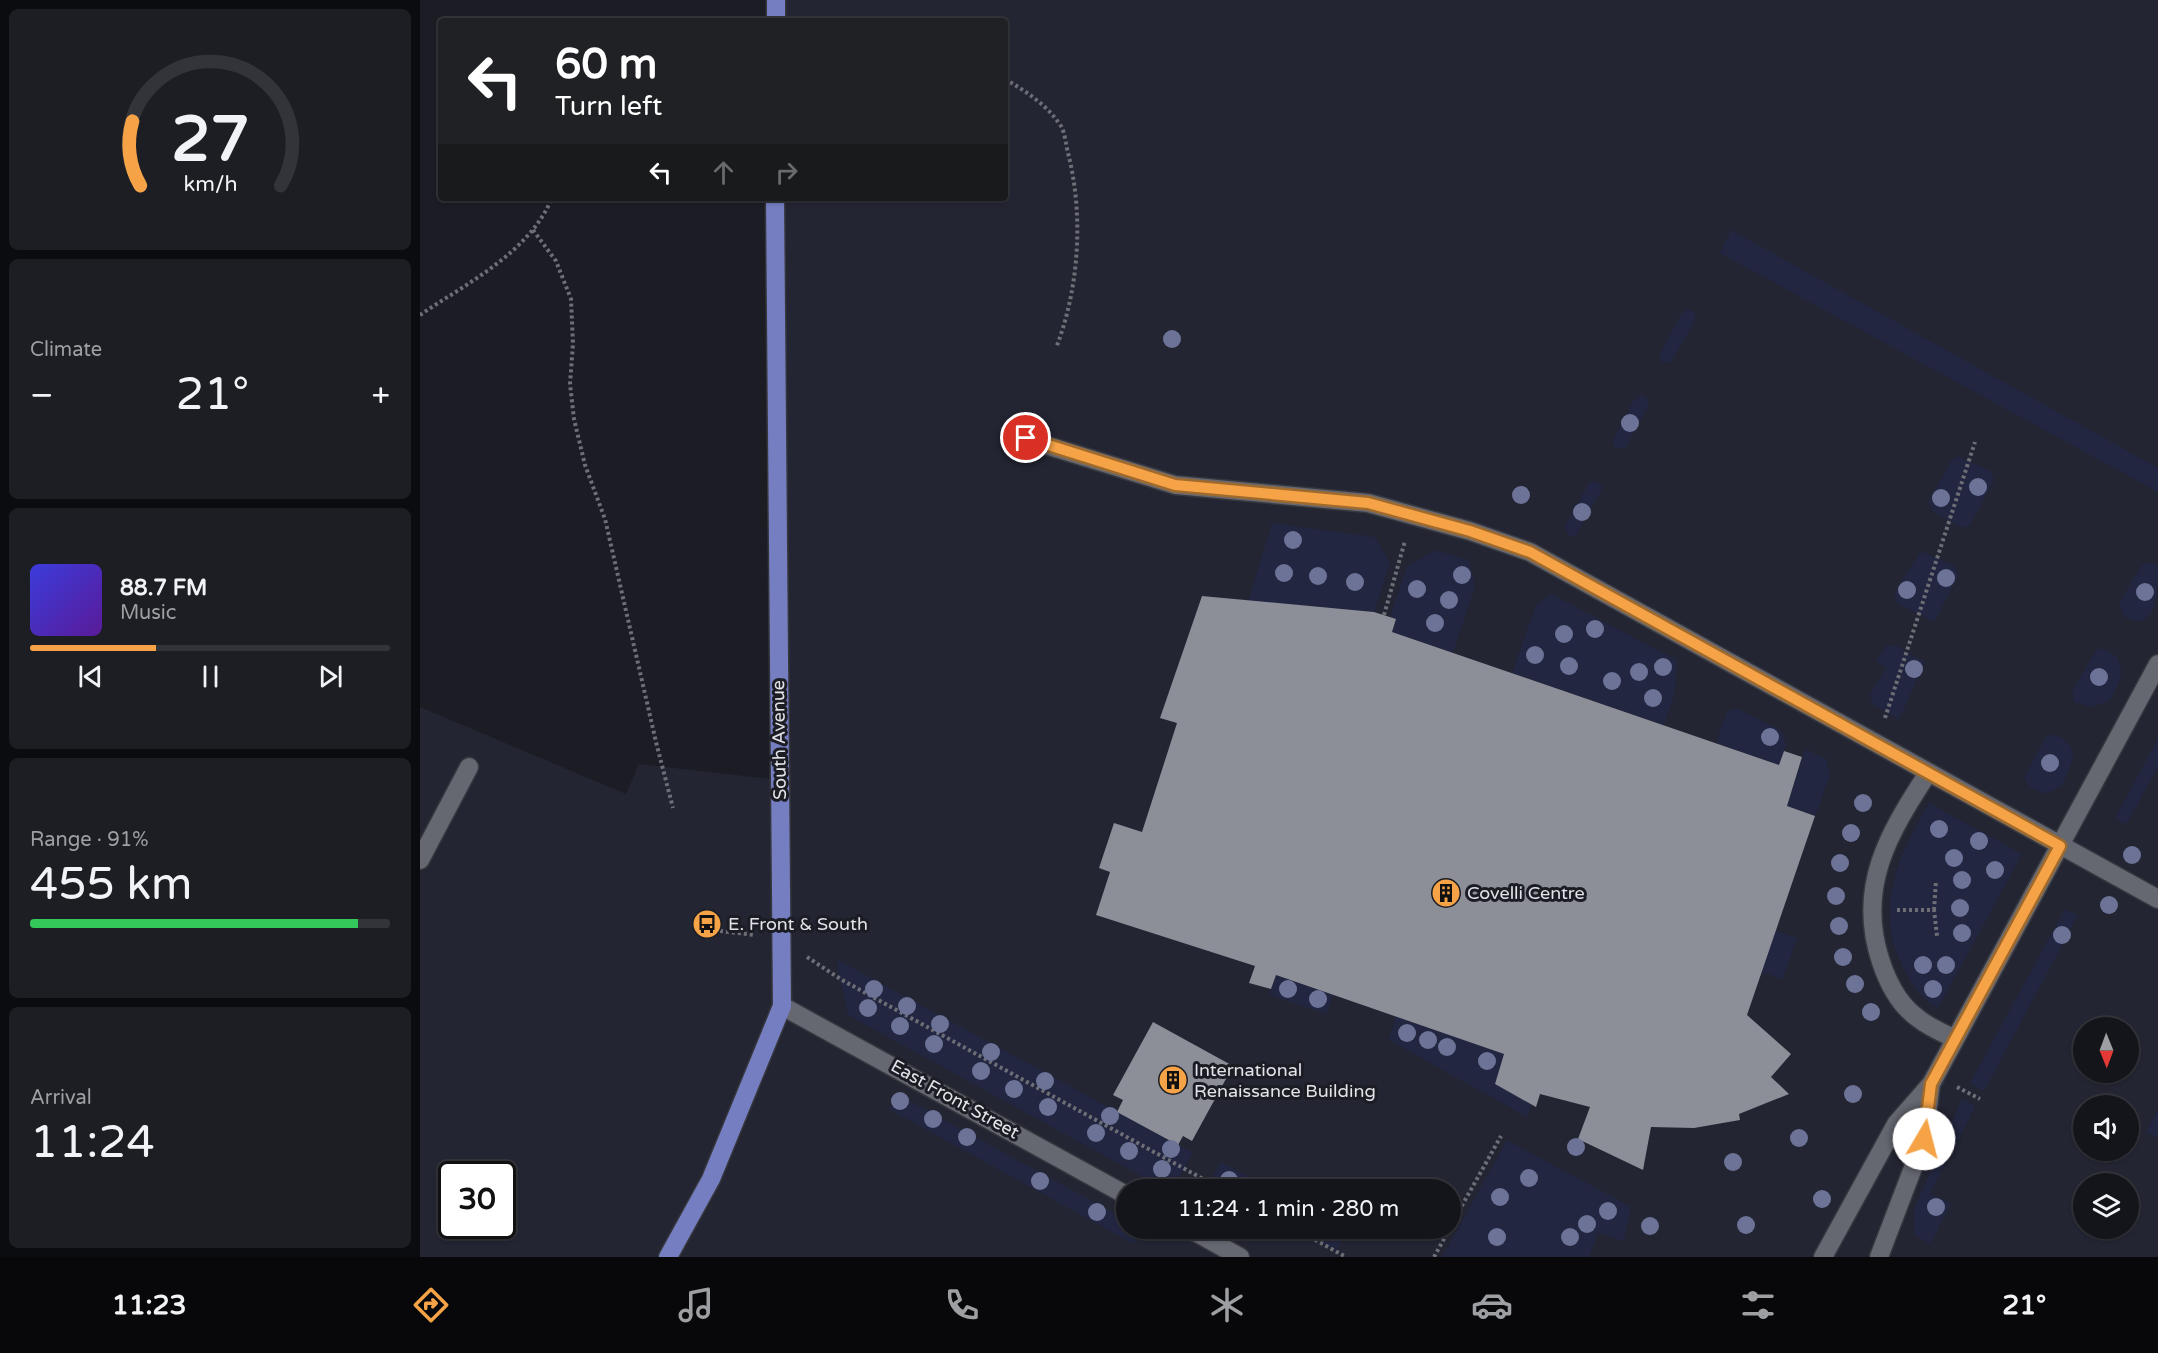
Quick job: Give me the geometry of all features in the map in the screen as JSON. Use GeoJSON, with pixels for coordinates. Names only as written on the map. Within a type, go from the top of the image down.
{"type":"FeatureCollection","features":[{"type":"Feature","properties":{"kind":"main road"},"geometry":{"type":"LineString","coordinates":[[776,0],[776,18]]}},
{"type":"Feature","properties":{"kind":"main road","name":"South Avenue"},"geometry":{"type":"LineString","coordinates":[[668,1257],[711,1179],[782,1006],[775,203]]}},
{"type":"Feature","properties":{"kind":"street"},"geometry":{"type":"LineString","coordinates":[[1026,438],[1175,485],[1368,503],[1470,531],[1550,562],[2158,899]]}},
{"type":"Feature","properties":{"kind":"street"},"geometry":{"type":"LineString","coordinates":[[1823,1257],[1896,1124],[1931,1084],[2158,664]]}},
{"type":"Feature","properties":{"kind":"street"},"geometry":{"type":"LineString","coordinates":[[420,860],[469,767]]}},
{"type":"Feature","properties":{"kind":"street"},"geometry":{"type":"LineString","coordinates":[[1928,773],[1902,812],[1884,848],[1875,880],[1872,910],[1875,945],[1887,980],[1907,1009],[1920,1020],[1955,1039]]}},
{"type":"Feature","properties":{"kind":"street","name":"East Front Street"},"geometry":{"type":"LineString","coordinates":[[782,1006],[1116,1190]]}},
{"type":"Feature","properties":{"kind":"street"},"geometry":{"type":"LineString","coordinates":[[1879,1257],[1924,1139],[1931,1084]]}},
{"type":"Feature","properties":{"kind":"street"},"geometry":{"type":"LineString","coordinates":[[1208,1239],[1240,1257]]}},
{"type":"Feature","properties":{"kind":"path"},"geometry":{"type":"LineString","coordinates":[[1008,81],[1034,96],[1062,128],[1077,186],[1077,237],[1071,288],[1064,328],[1056,348]]}},
{"type":"Feature","properties":{"kind":"path"},"geometry":{"type":"LineString","coordinates":[[420,315],[481,274],[523,242],[544,216],[551,201]]}},
{"type":"Feature","properties":{"kind":"path"},"geometry":{"type":"LineString","coordinates":[[533,230],[556,261],[572,299],[573,344],[570,384],[574,420],[585,465],[605,519],[673,807]]}},
{"type":"Feature","properties":{"kind":"path"},"geometry":{"type":"LineString","coordinates":[[1876,744],[1975,442]]}},
{"type":"Feature","properties":{"kind":"path"},"geometry":{"type":"LineString","coordinates":[[1384,615],[1412,515]]}},
{"type":"Feature","properties":{"kind":"path"},"geometry":{"type":"LineString","coordinates":[[1936,881],[1934,910],[1937,936]]}},
{"type":"Feature","properties":{"kind":"path"},"geometry":{"type":"LineString","coordinates":[[1872,910],[1934,910]]}},
{"type":"Feature","properties":{"kind":"path"},"geometry":{"type":"LineString","coordinates":[[720,931],[782,937],[842,980],[1203,1179]]}},
{"type":"Feature","properties":{"kind":"path"},"geometry":{"type":"LineString","coordinates":[[1461,1208],[1501,1136]]}},
{"type":"Feature","properties":{"kind":"path"},"geometry":{"type":"LineString","coordinates":[[1314,1239],[1346,1257]]}},
{"type":"Feature","properties":{"kind":"path"},"geometry":{"type":"LineString","coordinates":[[1434,1257],[1444,1239]]}},
{"type":"Feature","properties":{"kind":"shaded area"},"geometry":{"type":"Polygon","coordinates":[[[767,0],[2158,0],[2158,1110],[2147,1132],[2158,1138],[2158,1257],[420,1257],[420,707],[626,794],[639,764],[779,780],[775,201],[1008,201],[1008,18],[768,18],[767,0]]]}},
{"type":"Feature","properties":{"kind":"shaded area"},"geometry":{"type":"Polygon","coordinates":[[[1731,230],[2158,468],[2158,492],[1720,253],[1731,230]]]}},
{"type":"Feature","properties":{"kind":"shaded area"},"geometry":{"type":"Polygon","coordinates":[[[1687,309],[1694,311],[1696,319],[1671,362],[1662,363],[1659,355],[1682,313],[1687,309]]]}},
{"type":"Feature","properties":{"kind":"shaded area"},"geometry":{"type":"Polygon","coordinates":[[[1641,395],[1647,398],[1648,407],[1625,448],[1615,448],[1612,442],[1634,400],[1641,395]]]}},
{"type":"Feature","properties":{"kind":"shaded area"},"geometry":{"type":"Polygon","coordinates":[[[1957,456],[1990,471],[1994,480],[1970,525],[1963,528],[1933,512],[1928,502],[1952,460],[1957,456]]]}},
{"type":"Feature","properties":{"kind":"shaded area"},"geometry":{"type":"Polygon","coordinates":[[[1595,481],[1602,486],[1601,491],[1576,535],[1568,536],[1565,526],[1589,483],[1595,481]]]}},
{"type":"Feature","properties":{"kind":"shaded area"},"geometry":{"type":"Polygon","coordinates":[[[1272,523],[1375,537],[1390,563],[1374,612],[1248,601],[1272,523]]]}},
{"type":"Feature","properties":{"kind":"shaded area"},"geometry":{"type":"Polygon","coordinates":[[[1435,550],[1469,560],[1475,586],[1453,653],[1392,632],[1396,619],[1390,617],[1407,566],[1435,550]]]}},
{"type":"Feature","properties":{"kind":"shaded area"},"geometry":{"type":"Polygon","coordinates":[[[1921,551],[1953,565],[1959,574],[1934,622],[1897,603],[1894,594],[1921,551]]]}},
{"type":"Feature","properties":{"kind":"shaded area"},"geometry":{"type":"Polygon","coordinates":[[[2142,564],[2158,565],[2154,608],[2150,616],[2144,620],[2135,621],[2124,616],[2119,604],[2142,564]]]}},
{"type":"Feature","properties":{"kind":"shaded area"},"geometry":{"type":"Polygon","coordinates":[[[1551,594],[1677,660],[1675,692],[1664,725],[1512,673],[1536,605],[1551,594]]]}},
{"type":"Feature","properties":{"kind":"shaded area"},"geometry":{"type":"Polygon","coordinates":[[[1895,645],[1925,662],[1899,719],[1873,705],[1870,695],[1886,668],[1876,661],[1886,646],[1895,645]]]}},
{"type":"Feature","properties":{"kind":"shaded area"},"geometry":{"type":"Polygon","coordinates":[[[2097,649],[2104,649],[2117,657],[2121,674],[2109,701],[2091,707],[2074,702],[2072,691],[2097,649]]]}},
{"type":"Feature","properties":{"kind":"shaded area"},"geometry":{"type":"Polygon","coordinates":[[[1737,708],[1782,731],[1786,745],[1779,765],[1716,743],[1727,711],[1737,708]]]}},
{"type":"Feature","properties":{"kind":"shaded area"},"geometry":{"type":"Polygon","coordinates":[[[2047,735],[2061,737],[2065,740],[2074,756],[2062,786],[2046,794],[2030,788],[2024,778],[2047,735]]]}},
{"type":"Feature","properties":{"kind":"shaded area"},"geometry":{"type":"Polygon","coordinates":[[[2158,739],[2158,767],[2126,825],[2115,818],[2158,739]]]}},
{"type":"Feature","properties":{"kind":"shaded area"},"geometry":{"type":"Polygon","coordinates":[[[1805,749],[1826,759],[1830,776],[1815,816],[1787,806],[1805,749]]]}},
{"type":"Feature","properties":{"kind":"shaded area"},"geometry":{"type":"Polygon","coordinates":[[[1929,803],[2022,854],[1938,1008],[1923,997],[1908,977],[1895,949],[1890,928],[1890,906],[1899,864],[1929,803]]]}},
{"type":"Feature","properties":{"kind":"shaded area"},"geometry":{"type":"Polygon","coordinates":[[[2065,909],[2078,915],[1984,1091],[1970,1083],[2065,909]]]}},
{"type":"Feature","properties":{"kind":"shaded area"},"geometry":{"type":"Polygon","coordinates":[[[1775,931],[1797,938],[1783,979],[1762,972],[1775,931]]]}},
{"type":"Feature","properties":{"kind":"shaded area"},"geometry":{"type":"Polygon","coordinates":[[[836,959],[1193,1153],[1178,1179],[1147,1179],[848,1015],[836,959]]]}},
{"type":"Feature","properties":{"kind":"shaded area"},"geometry":{"type":"Polygon","coordinates":[[[1276,975],[1333,995],[1326,1014],[1269,995],[1276,975]]]}},
{"type":"Feature","properties":{"kind":"shaded area"},"geometry":{"type":"Polygon","coordinates":[[[1396,1016],[1504,1054],[1495,1084],[1532,1104],[1527,1117],[1389,1040],[1396,1016]]]}},
{"type":"Feature","properties":{"kind":"shaded area"},"geometry":{"type":"Polygon","coordinates":[[[897,1094],[1116,1214],[1116,1234],[889,1109],[897,1094]]]}},
{"type":"Feature","properties":{"kind":"shaded area"},"geometry":{"type":"Polygon","coordinates":[[[1962,1099],[1976,1106],[1930,1193],[1951,1204],[1930,1245],[1914,1234],[1914,1209],[1962,1099]]]}},
{"type":"Feature","properties":{"kind":"shaded area"},"geometry":{"type":"Polygon","coordinates":[[[2158,1110],[2158,1138],[2146,1132],[2158,1110]]]}},
{"type":"Feature","properties":{"kind":"shaded area"},"geometry":{"type":"Polygon","coordinates":[[[1507,1140],[1631,1207],[1624,1241],[1598,1233],[1589,1257],[1442,1257],[1452,1239],[1461,1239],[1461,1223],[1507,1140]]]}},
{"type":"Feature","properties":{"kind":"shaded area"},"geometry":{"type":"Polygon","coordinates":[[[1221,1162],[1253,1179],[1211,1179],[1221,1162]]]}},
{"type":"Feature","properties":{"kind":"shaded area"},"geometry":{"type":"Polygon","coordinates":[[[1125,1239],[1137,1239],[1134,1244],[1125,1239]]]}},
{"type":"Feature","properties":{"kind":"shaded area"},"geometry":{"type":"Polygon","coordinates":[[[1313,1239],[1343,1239],[1336,1251],[1313,1239]]]}},
{"type":"Feature","properties":{"kind":"building","name":"Covelli Centre"},"geometry":{"type":"Polygon","coordinates":[[[1202,596],[1374,612],[1396,619],[1392,632],[1779,765],[1784,751],[1802,757],[1787,806],[1815,816],[1747,1015],[1791,1054],[1771,1077],[1789,1094],[1739,1114],[1740,1120],[1694,1128],[1651,1127],[1643,1170],[1578,1139],[1590,1107],[1540,1094],[1536,1107],[1495,1084],[1504,1054],[1276,975],[1271,989],[1249,983],[1255,966],[1096,915],[1110,872],[1099,868],[1114,823],[1142,832],[1177,723],[1160,718],[1202,596]]]}},
{"type":"Feature","properties":{"kind":"building","name":"International Renaissance Building"},"geometry":{"type":"Polygon","coordinates":[[[1153,1022],[1233,1066],[1192,1141],[1183,1136],[1178,1145],[1117,1112],[1123,1100],[1113,1095],[1153,1022]]]}},
{"type":"Feature","properties":{"kind":"place","name":"Covelli Centre"},"geometry":{"type":"Point","coordinates":[1446,893]}},
{"type":"Feature","properties":{"kind":"place","name":"E. Front & South"},"geometry":{"type":"Point","coordinates":[707,924]}},
{"type":"Feature","properties":{"kind":"place","name":"International Renaissance Building"},"geometry":{"type":"Point","coordinates":[1173,1080]}},
{"type":"Feature","properties":{"kind":"route"},"geometry":{"type":"LineString","coordinates":[[1026,438],[1175,485],[1368,503],[1470,531],[1530,552],[1561,567],[2060,846],[1931,1084],[1924,1139]]}}]}
